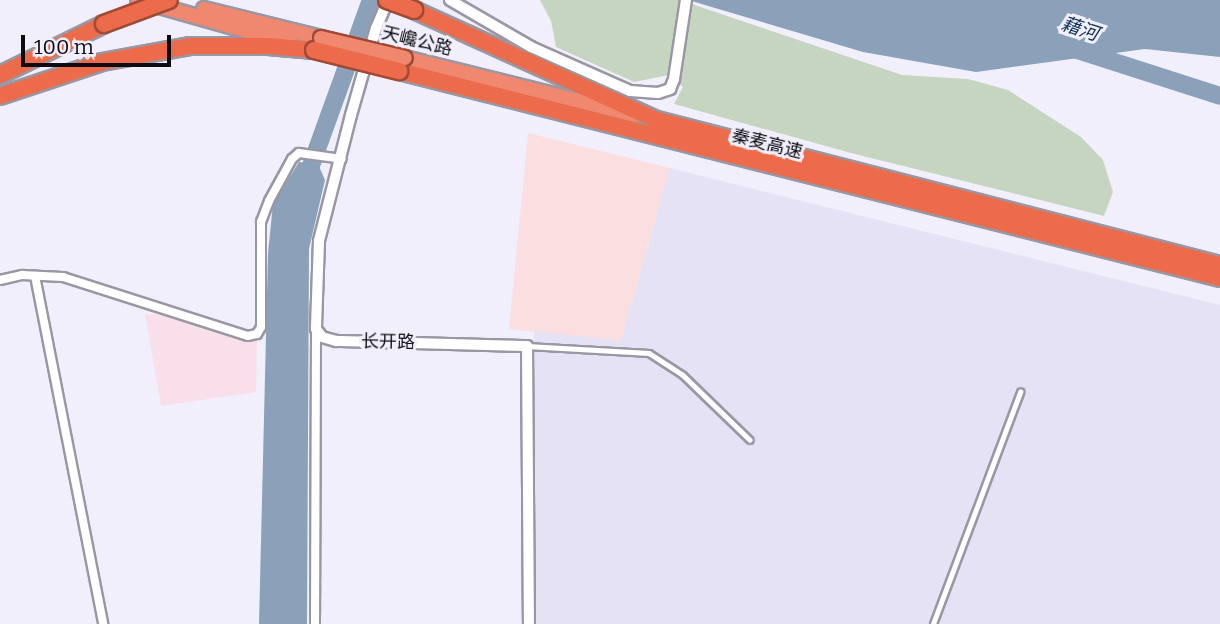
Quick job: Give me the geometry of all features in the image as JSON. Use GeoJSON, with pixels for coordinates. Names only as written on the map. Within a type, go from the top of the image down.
{"type":"FeatureCollection","features":[{"type":"Feature","properties":{"kind":"highway","name":"天巉公路"},"geometry":{"type":"LineString","coordinates":[[138,0],[172,4],[657,120]]}},
{"type":"Feature","properties":{"kind":"highway","name":"秦麦高速"},"geometry":{"type":"LineString","coordinates":[[388,0],[657,120],[1220,265]]}},
{"type":"Feature","properties":{"kind":"highway","name":"天巉公路"},"geometry":{"type":"LineString","coordinates":[[172,4],[309,49]]}},
{"type":"Feature","properties":{"kind":"highway"},"geometry":{"type":"LineString","coordinates":[[0,75],[104,24],[172,4]]}},
{"type":"Feature","properties":{"kind":"highway","name":"秦麦高速"},"geometry":{"type":"LineString","coordinates":[[0,96],[102,62],[190,46],[309,49],[1220,278]]}},
{"type":"Feature","properties":{"kind":"street"},"geometry":{"type":"LineString","coordinates":[[315,624],[319,241],[376,28],[388,0]]}},
{"type":"Feature","properties":{"kind":"street"},"geometry":{"type":"LineString","coordinates":[[450,0],[531,47],[630,91],[658,93],[670,89],[674,79],[686,0]]}},
{"type":"Feature","properties":{"kind":"street"},"geometry":{"type":"LineString","coordinates":[[0,279],[63,276],[248,336],[257,334],[261,327],[261,222],[269,201],[292,159],[299,153],[342,159]]}},
{"type":"Feature","properties":{"kind":"street"},"geometry":{"type":"LineString","coordinates":[[35,276],[103,624]]}},
{"type":"Feature","properties":{"kind":"street","name":"长开路"},"geometry":{"type":"LineString","coordinates":[[316,329],[322,337],[336,341],[527,346]]}},
{"type":"Feature","properties":{"kind":"street"},"geometry":{"type":"LineString","coordinates":[[527,346],[528,624]]}},
{"type":"Feature","properties":{"kind":"lane"},"geometry":{"type":"LineString","coordinates":[[527,346],[649,353],[683,375],[750,440]]}},
{"type":"Feature","properties":{"kind":"lane"},"geometry":{"type":"LineString","coordinates":[[933,624],[1020,392]]}},
{"type":"Feature","properties":{"kind":"shaded area"},"geometry":{"type":"Polygon","coordinates":[[[528,133],[670,168],[621,341],[509,329],[528,133]]]}},
{"type":"Feature","properties":{"kind":"shaded area"},"geometry":{"type":"Polygon","coordinates":[[[670,168],[1220,305],[1220,624],[531,624],[534,331],[621,341],[670,168]]]}},
{"type":"Feature","properties":{"kind":"shaded area"},"geometry":{"type":"Polygon","coordinates":[[[145,314],[177,316],[257,340],[256,392],[161,406],[145,314]]]}},
{"type":"Feature","properties":{"kind":"green space"},"geometry":{"type":"Polygon","coordinates":[[[540,0],[680,0],[902,75],[968,79],[1008,90],[1081,137],[1103,160],[1113,192],[1104,216],[851,153],[674,104],[683,87],[669,75],[634,82],[556,47],[551,21],[540,0]]]}},
{"type":"Feature","properties":{"kind":"water"},"geometry":{"type":"Polygon","coordinates":[[[688,0],[1220,0],[1220,57],[1145,49],[976,72],[863,52],[688,0]]]}},
{"type":"Feature","properties":{"kind":"water"},"geometry":{"type":"Polygon","coordinates":[[[299,162],[318,164],[325,180],[309,249],[307,624],[259,624],[268,253],[273,204],[299,162]]]}},
{"type":"Feature","properties":{"kind":"waterway"},"geometry":{"type":"LineString","coordinates":[[304,185],[371,0]]}},
{"type":"Feature","properties":{"kind":"waterway","name":"藉河"},"geometry":{"type":"LineString","coordinates":[[1074,49],[1220,96]]}}]}
